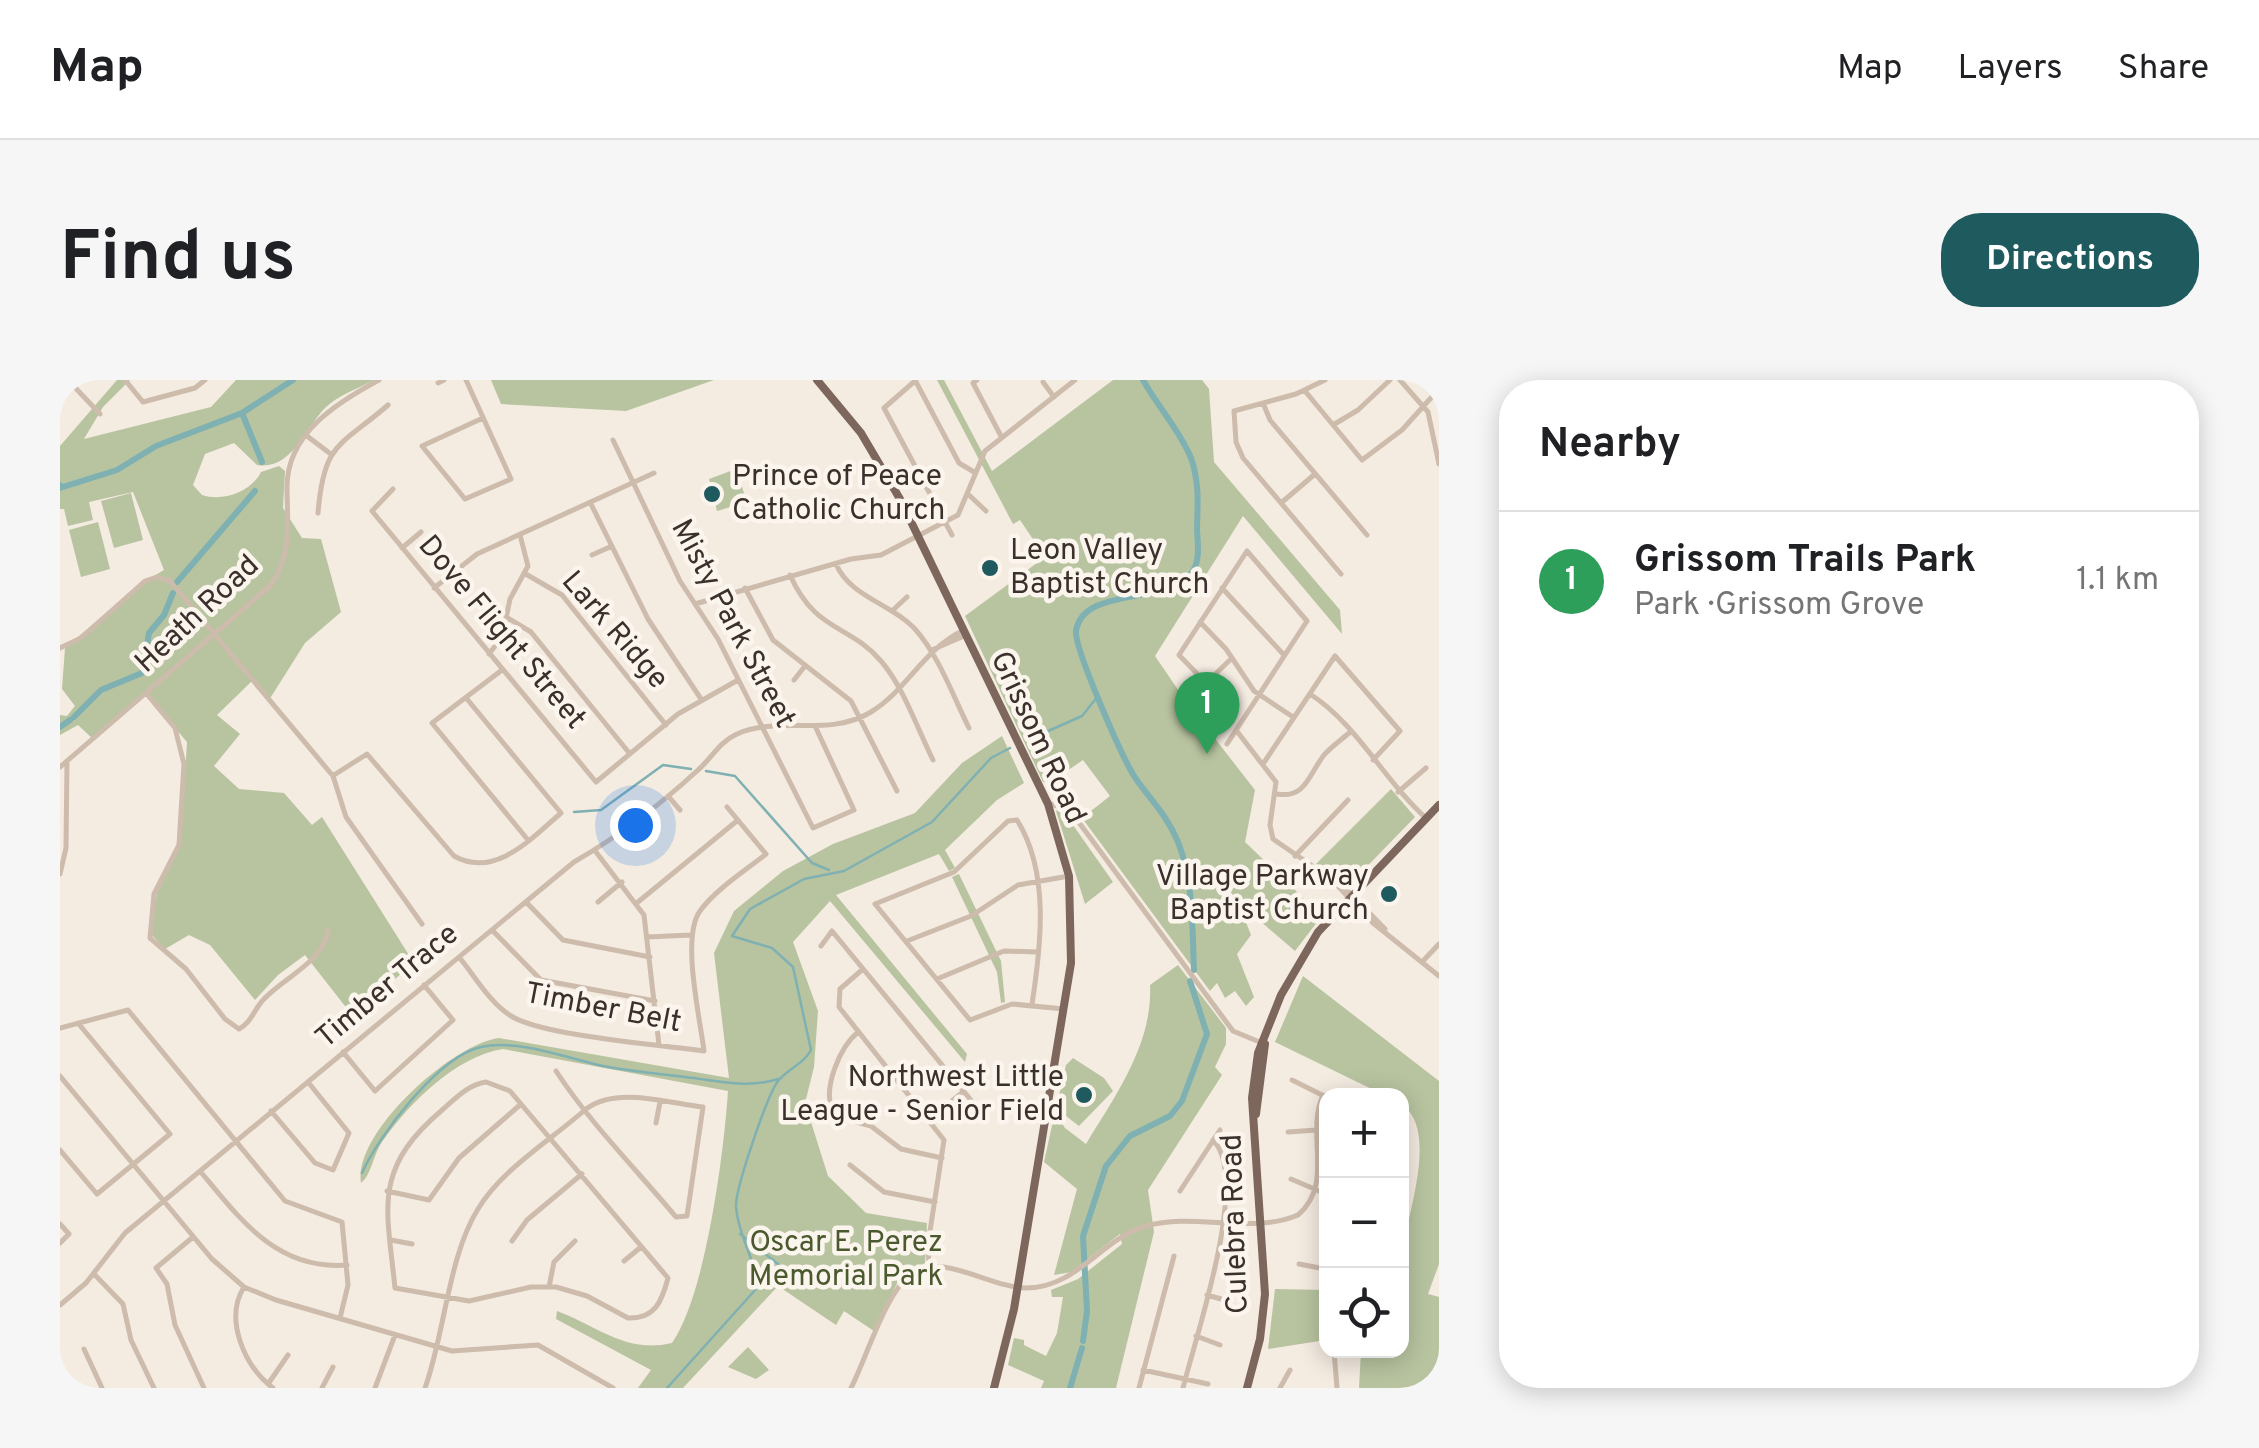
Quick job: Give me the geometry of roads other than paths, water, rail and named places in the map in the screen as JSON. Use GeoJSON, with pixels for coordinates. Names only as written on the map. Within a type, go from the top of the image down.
{"type":"FeatureCollection","features":[{"type":"Feature","properties":{"kind":"main road","name":"Grissom Road"},"geometry":{"type":"LineString","coordinates":[[817,380],[871,448],[918,538],[1048,804],[1069,876],[1074,935],[1064,1009],[1018,1288],[994,1388]]}},
{"type":"Feature","properties":{"kind":"main road","name":"Culebra Road"},"geometry":{"type":"LineString","coordinates":[[1249,1388],[1265,1310],[1254,1078],[1258,1052],[1265,1044],[1281,995],[1301,957],[1351,897],[1439,805]]}},
{"type":"Feature","properties":{"kind":"street"},"geometry":{"type":"LineString","coordinates":[[68,380],[100,414]]}},
{"type":"Feature","properties":{"kind":"street"},"geometry":{"type":"LineString","coordinates":[[125,380],[144,402],[187,390],[206,380]]}},
{"type":"Feature","properties":{"kind":"street"},"geometry":{"type":"LineString","coordinates":[[181,380],[187,390]]}},
{"type":"Feature","properties":{"kind":"street","name":"Heath Road"},"geometry":{"type":"LineString","coordinates":[[60,767],[265,592],[281,569],[289,534],[288,475],[307,436],[331,406],[379,380]]}},
{"type":"Feature","properties":{"kind":"street"},"geometry":{"type":"LineString","coordinates":[[466,380],[483,418],[510,479],[466,499],[422,446],[483,418]]}},
{"type":"Feature","properties":{"kind":"street"},"geometry":{"type":"LineString","coordinates":[[952,535],[884,408],[916,380],[959,462],[974,472]]}},
{"type":"Feature","properties":{"kind":"street"},"geometry":{"type":"LineString","coordinates":[[977,380],[973,383],[1001,436]]}},
{"type":"Feature","properties":{"kind":"street"},"geometry":{"type":"LineString","coordinates":[[695,604],[836,563],[877,556],[946,524],[958,515],[969,495],[974,472],[985,451],[1075,380]]}},
{"type":"Feature","properties":{"kind":"street"},"geometry":{"type":"LineString","coordinates":[[1325,380],[1306,391],[1234,411],[1240,452],[1341,574]]}},
{"type":"Feature","properties":{"kind":"street"},"geometry":{"type":"LineString","coordinates":[[1333,425],[1358,410],[1390,380]]}},
{"type":"Feature","properties":{"kind":"street"},"geometry":{"type":"LineString","coordinates":[[1400,380],[1424,406],[1439,464]]}},
{"type":"Feature","properties":{"kind":"street"},"geometry":{"type":"LineString","coordinates":[[1043,382],[1054,397]]}},
{"type":"Feature","properties":{"kind":"street"},"geometry":{"type":"LineString","coordinates":[[1306,391],[1362,460],[1439,390]]}},
{"type":"Feature","properties":{"kind":"street"},"geometry":{"type":"LineString","coordinates":[[1263,403],[1270,420],[1367,535]]}},
{"type":"Feature","properties":{"kind":"street"},"geometry":{"type":"LineString","coordinates":[[318,513],[321,483],[332,455],[353,429],[388,405]]}},
{"type":"Feature","properties":{"kind":"street"},"geometry":{"type":"LineString","coordinates":[[307,436],[332,455]]}},
{"type":"Feature","properties":{"kind":"street","name":"Misty Park Street"},"geometry":{"type":"LineString","coordinates":[[613,440],[814,828],[854,810],[816,728]]}},
{"type":"Feature","properties":{"kind":"street"},"geometry":{"type":"LineString","coordinates":[[434,588],[471,558],[654,473]]}},
{"type":"Feature","properties":{"kind":"street"},"geometry":{"type":"LineString","coordinates":[[1281,503],[1315,474]]}},
{"type":"Feature","properties":{"kind":"street","name":"Dove Flight Street"},"geometry":{"type":"LineString","coordinates":[[393,489],[372,512],[596,782],[630,754]]}},
{"type":"Feature","properties":{"kind":"street"},"geometry":{"type":"LineString","coordinates":[[969,495],[986,511]]}},
{"type":"Feature","properties":{"kind":"street"},"geometry":{"type":"LineString","coordinates":[[592,504],[648,620],[701,699]]}},
{"type":"Feature","properties":{"kind":"street"},"geometry":{"type":"LineString","coordinates":[[402,548],[422,532]]}},
{"type":"Feature","properties":{"kind":"street"},"geometry":{"type":"LineString","coordinates":[[488,654],[502,637],[528,560],[520,535]]}},
{"type":"Feature","properties":{"kind":"street"},"geometry":{"type":"LineString","coordinates":[[592,555],[612,546]]}},
{"type":"Feature","properties":{"kind":"street"},"geometry":{"type":"LineString","coordinates":[[1227,744],[1308,621],[1247,552],[1179,655],[1206,684],[1232,658]]}},
{"type":"Feature","properties":{"kind":"street"},"geometry":{"type":"LineString","coordinates":[[836,563],[846,582],[913,626],[932,650],[969,728]]}},
{"type":"Feature","properties":{"kind":"street","name":"Lark Ridge"},"geometry":{"type":"LineString","coordinates":[[524,573],[562,596],[666,725]]}},
{"type":"Feature","properties":{"kind":"street"},"geometry":{"type":"LineString","coordinates":[[790,576],[808,609],[875,655],[898,689],[933,760]]}},
{"type":"Feature","properties":{"kind":"street"},"geometry":{"type":"LineString","coordinates":[[60,648],[72,645],[140,584],[157,577],[174,585],[333,776],[346,817],[422,924]]}},
{"type":"Feature","properties":{"kind":"street"},"geometry":{"type":"LineString","coordinates":[[744,588],[769,635],[805,666],[842,690],[896,791]]}},
{"type":"Feature","properties":{"kind":"street"},"geometry":{"type":"LineString","coordinates":[[1222,588],[1284,655]]}},
{"type":"Feature","properties":{"kind":"street"},"geometry":{"type":"LineString","coordinates":[[893,610],[907,597]]}},
{"type":"Feature","properties":{"kind":"street"},"geometry":{"type":"LineString","coordinates":[[506,617],[531,632],[630,754],[701,699],[738,680]]}},
{"type":"Feature","properties":{"kind":"street"},"geometry":{"type":"LineString","coordinates":[[1200,622],[1259,695],[1293,717]]}},
{"type":"Feature","properties":{"kind":"street"},"geometry":{"type":"LineString","coordinates":[[761,726],[816,728],[860,718],[898,689],[932,650],[963,633]]}},
{"type":"Feature","properties":{"kind":"street"},"geometry":{"type":"LineString","coordinates":[[1263,764],[1335,656],[1400,731],[1373,760]]}},
{"type":"Feature","properties":{"kind":"street"},"geometry":{"type":"LineString","coordinates":[[794,680],[805,666]]}},
{"type":"Feature","properties":{"kind":"street"},"geometry":{"type":"LineString","coordinates":[[502,670],[432,723],[528,840]]}},
{"type":"Feature","properties":{"kind":"street"},"geometry":{"type":"LineString","coordinates":[[1309,693],[1349,733],[1398,792],[1427,818]]}},
{"type":"Feature","properties":{"kind":"street"},"geometry":{"type":"LineString","coordinates":[[146,694],[175,728],[184,764],[179,845],[154,894],[150,938],[186,970],[225,1019],[240,1029],[265,997],[319,952],[328,930]]}},
{"type":"Feature","properties":{"kind":"street"},"geometry":{"type":"LineString","coordinates":[[333,776],[367,754],[448,850],[463,860],[502,860],[561,814],[467,698]]}},
{"type":"Feature","properties":{"kind":"street","name":"Timber Trace"},"geometry":{"type":"LineString","coordinates":[[60,1305],[94,1274],[118,1240],[343,1052],[574,862],[596,852],[668,796],[721,744],[761,726]]}},
{"type":"Feature","properties":{"kind":"street"},"geometry":{"type":"LineString","coordinates":[[1236,730],[1276,782],[1270,834],[1294,856],[1332,880],[1439,976]]}},
{"type":"Feature","properties":{"kind":"street"},"geometry":{"type":"LineString","coordinates":[[1276,794],[1288,796],[1304,788],[1328,751],[1349,733]]}},
{"type":"Feature","properties":{"kind":"street"},"geometry":{"type":"LineString","coordinates":[[60,874],[66,848],[67,761]]}},
{"type":"Feature","properties":{"kind":"street"},"geometry":{"type":"LineString","coordinates":[[1398,792],[1426,768]]}},
{"type":"Feature","properties":{"kind":"street"},"geometry":{"type":"LineString","coordinates":[[668,796],[680,810]]}},
{"type":"Feature","properties":{"kind":"street"},"geometry":{"type":"LineString","coordinates":[[1294,856],[1348,800]]}},
{"type":"Feature","properties":{"kind":"street"},"geometry":{"type":"LineString","coordinates":[[1048,804],[1066,807],[1235,1034],[1265,1044]]}},
{"type":"Feature","properties":{"kind":"street"},"geometry":{"type":"LineString","coordinates":[[648,937],[691,935],[703,906],[766,854],[727,807]]}},
{"type":"Feature","properties":{"kind":"street"},"geometry":{"type":"LineString","coordinates":[[1032,1004],[1040,952],[1037,881],[1024,832],[1014,819],[954,872],[875,904],[970,1020],[1005,1004],[1064,1009]]}},
{"type":"Feature","properties":{"kind":"street"},"geometry":{"type":"LineString","coordinates":[[638,902],[738,820]]}},
{"type":"Feature","properties":{"kind":"street"},"geometry":{"type":"LineString","coordinates":[[632,825],[644,840]]}},
{"type":"Feature","properties":{"kind":"street"},"geometry":{"type":"LineString","coordinates":[[596,852],[638,902],[648,937],[660,1045]]}},
{"type":"Feature","properties":{"kind":"street"},"geometry":{"type":"LineString","coordinates":[[906,942],[970,916],[1018,885],[1069,876]]}},
{"type":"Feature","properties":{"kind":"street"},"geometry":{"type":"LineString","coordinates":[[598,902],[622,882]]}},
{"type":"Feature","properties":{"kind":"street"},"geometry":{"type":"LineString","coordinates":[[526,902],[550,931],[568,942],[650,956]]}},
{"type":"Feature","properties":{"kind":"street"},"geometry":{"type":"LineString","coordinates":[[492,930],[541,980],[654,1001]]}},
{"type":"Feature","properties":{"kind":"street"},"geometry":{"type":"LineString","coordinates":[[821,946],[832,931],[984,1116]]}},
{"type":"Feature","properties":{"kind":"street","name":"Timber Belt"},"geometry":{"type":"LineString","coordinates":[[459,957],[514,1018],[704,1051],[691,935]]}},
{"type":"Feature","properties":{"kind":"street"},"geometry":{"type":"LineString","coordinates":[[1422,962],[1439,944]]}},
{"type":"Feature","properties":{"kind":"street"},"geometry":{"type":"LineString","coordinates":[[937,979],[1004,951],[1040,952]]}},
{"type":"Feature","properties":{"kind":"street"},"geometry":{"type":"LineString","coordinates":[[863,969],[838,995],[841,1010],[942,1135],[929,1266]]}},
{"type":"Feature","properties":{"kind":"street"},"geometry":{"type":"LineString","coordinates":[[343,1052],[375,1091],[452,1020],[424,986]]}},
{"type":"Feature","properties":{"kind":"street"},"geometry":{"type":"LineString","coordinates":[[60,1028],[128,1010],[291,1206],[342,1222],[348,1290],[340,1319]]}},
{"type":"Feature","properties":{"kind":"street"},"geometry":{"type":"LineString","coordinates":[[60,1150],[97,1194],[170,1134],[78,1023]]}},
{"type":"Feature","properties":{"kind":"street"},"geometry":{"type":"LineString","coordinates":[[858,1032],[842,1052],[828,1098],[832,1110],[842,1118],[871,1126],[906,1151],[942,1158]]}},
{"type":"Feature","properties":{"kind":"street"},"geometry":{"type":"LineString","coordinates":[[425,1388],[439,1348],[462,1245],[477,1210],[498,1185],[586,1109],[612,1097],[702,1107],[689,1210],[682,1219],[586,1109],[556,1071]]}},
{"type":"Feature","properties":{"kind":"street"},"geometry":{"type":"LineString","coordinates":[[880,1081],[892,1072]]}},
{"type":"Feature","properties":{"kind":"street"},"geometry":{"type":"LineString","coordinates":[[60,1076],[193,1237],[244,1287],[439,1348],[466,1352],[538,1345],[613,1388]]}},
{"type":"Feature","properties":{"kind":"street"},"geometry":{"type":"LineString","coordinates":[[1292,1080],[1319,1093]]}},
{"type":"Feature","properties":{"kind":"street"},"geometry":{"type":"LineString","coordinates":[[272,1112],[315,1163],[334,1170],[350,1133],[308,1082]]}},
{"type":"Feature","properties":{"kind":"street"},"geometry":{"type":"LineString","coordinates":[[473,1085],[501,1085],[521,1104],[668,1278],[660,1304],[647,1316],[634,1319],[576,1292],[550,1287],[476,1301],[395,1288],[387,1191],[392,1170],[417,1134],[473,1085]]}},
{"type":"Feature","properties":{"kind":"street"},"geometry":{"type":"LineString","coordinates":[[930,1118],[964,1091]]}},
{"type":"Feature","properties":{"kind":"street"},"geometry":{"type":"LineString","coordinates":[[656,1123],[660,1102]]}},
{"type":"Feature","properties":{"kind":"street"},"geometry":{"type":"LineString","coordinates":[[387,1191],[429,1200],[459,1158],[521,1104]]}},
{"type":"Feature","properties":{"kind":"street"},"geometry":{"type":"LineString","coordinates":[[851,1388],[898,1287],[911,1274],[929,1266],[950,1267],[983,1281],[1018,1288],[1052,1284],[1080,1270],[1120,1238],[1157,1224],[1223,1223],[1298,1215],[1315,1188],[1319,1108]]}},
{"type":"Feature","properties":{"kind":"street"},"geometry":{"type":"LineString","coordinates":[[1180,1191],[1220,1130]]}},
{"type":"Feature","properties":{"kind":"street"},"geometry":{"type":"LineString","coordinates":[[1288,1132],[1316,1130]]}},
{"type":"Feature","properties":{"kind":"street"},"geometry":{"type":"LineString","coordinates":[[1183,1388],[1223,1223],[1224,1154],[1213,1140]]}},
{"type":"Feature","properties":{"kind":"street"},"geometry":{"type":"LineString","coordinates":[[850,1165],[884,1192],[935,1202]]}},
{"type":"Feature","properties":{"kind":"street"},"geometry":{"type":"LineString","coordinates":[[200,1171],[265,1244],[318,1264],[347,1266]]}},
{"type":"Feature","properties":{"kind":"street"},"geometry":{"type":"LineString","coordinates":[[512,1241],[527,1220],[582,1174]]}},
{"type":"Feature","properties":{"kind":"street"},"geometry":{"type":"LineString","coordinates":[[1291,1180],[1319,1190]]}},
{"type":"Feature","properties":{"kind":"street"},"geometry":{"type":"LineString","coordinates":[[60,1224],[69,1234],[60,1244]]}},
{"type":"Feature","properties":{"kind":"street"},"geometry":{"type":"LineString","coordinates":[[193,1237],[156,1268],[167,1284],[176,1325],[204,1388]]}},
{"type":"Feature","properties":{"kind":"street"},"geometry":{"type":"LineString","coordinates":[[390,1240],[412,1244]]}},
{"type":"Feature","properties":{"kind":"street"},"geometry":{"type":"LineString","coordinates":[[550,1287],[554,1262],[575,1241]]}},
{"type":"Feature","properties":{"kind":"street"},"geometry":{"type":"LineString","coordinates":[[624,1260],[642,1246]]}},
{"type":"Feature","properties":{"kind":"street"},"geometry":{"type":"LineString","coordinates":[[1139,1388],[1174,1256]]}},
{"type":"Feature","properties":{"kind":"street"},"geometry":{"type":"LineString","coordinates":[[1299,1264],[1319,1265]]}},
{"type":"Feature","properties":{"kind":"street"},"geometry":{"type":"LineString","coordinates":[[94,1274],[124,1304],[132,1340],[154,1388]]}},
{"type":"Feature","properties":{"kind":"street"},"geometry":{"type":"LineString","coordinates":[[244,1287],[235,1304],[234,1321],[256,1369],[271,1386],[288,1354]]}},
{"type":"Feature","properties":{"kind":"street"},"geometry":{"type":"LineString","coordinates":[[1207,1294],[1228,1301]]}},
{"type":"Feature","properties":{"kind":"street"},"geometry":{"type":"LineString","coordinates":[[375,1388],[395,1335]]}},
{"type":"Feature","properties":{"kind":"street"},"geometry":{"type":"LineString","coordinates":[[1196,1336],[1220,1345]]}},
{"type":"Feature","properties":{"kind":"street"},"geometry":{"type":"LineString","coordinates":[[84,1349],[102,1388]]}},
{"type":"Feature","properties":{"kind":"street"},"geometry":{"type":"LineString","coordinates":[[1335,1358],[1338,1388]]}},
{"type":"Feature","properties":{"kind":"street"},"geometry":{"type":"LineString","coordinates":[[322,1388],[333,1367]]}},
{"type":"Feature","properties":{"kind":"street"},"geometry":{"type":"LineString","coordinates":[[1143,1370],[1208,1384]]}},
{"type":"Feature","properties":{"kind":"street"},"geometry":{"type":"LineString","coordinates":[[1280,1388],[1290,1370]]}},
{"type":"Feature","properties":{"kind":"waterway"},"geometry":{"type":"LineString","coordinates":[[60,488],[117,470],[156,446],[242,413],[293,380]]}},
{"type":"Feature","properties":{"kind":"waterway"},"geometry":{"type":"LineString","coordinates":[[1143,380],[1181,437],[1194,467],[1197,560],[1182,582],[1167,589],[1094,607],[1082,617],[1076,631],[1091,681],[1121,751],[1178,842],[1190,889],[1194,970]]}},
{"type":"Feature","properties":{"kind":"waterway"},"geometry":{"type":"LineString","coordinates":[[242,413],[262,462]]}},
{"type":"Feature","properties":{"kind":"waterway"},"geometry":{"type":"LineString","coordinates":[[60,483],[64,487]]}},
{"type":"Feature","properties":{"kind":"waterway"},"geometry":{"type":"LineString","coordinates":[[177,582],[255,491]]}},
{"type":"Feature","properties":{"kind":"waterway"},"geometry":{"type":"LineString","coordinates":[[74,717],[101,690],[142,673],[149,633],[164,615],[173,593]]}},
{"type":"Feature","properties":{"kind":"waterway"},"geometry":{"type":"LineString","coordinates":[[1028,740],[1082,716],[1098,696]]}},
{"type":"Feature","properties":{"kind":"waterway"},"geometry":{"type":"LineString","coordinates":[[60,727],[70,720]]}},
{"type":"Feature","properties":{"kind":"waterway"},"geometry":{"type":"LineString","coordinates":[[667,1388],[756,1289],[754,1268],[737,1218],[737,1197],[752,1143],[773,1090],[811,1050],[793,967],[772,948],[732,936],[750,909],[804,879],[844,871],[932,822],[991,758],[1010,748]]}},
{"type":"Feature","properties":{"kind":"waterway"},"geometry":{"type":"LineString","coordinates":[[574,812],[601,810],[663,765],[691,769]]}},
{"type":"Feature","properties":{"kind":"waterway"},"geometry":{"type":"LineString","coordinates":[[706,771],[735,776],[812,863],[829,870]]}},
{"type":"Feature","properties":{"kind":"waterway"},"geometry":{"type":"LineString","coordinates":[[1083,1341],[1087,1311],[1083,1236],[1106,1166],[1130,1136],[1170,1116],[1182,1101],[1207,1034],[1190,981]]}},
{"type":"Feature","properties":{"kind":"waterway"},"geometry":{"type":"LineString","coordinates":[[362,1173],[412,1099],[447,1065],[481,1047],[527,1047],[614,1068],[726,1082],[778,1079]]}},
{"type":"Feature","properties":{"kind":"waterway"},"geometry":{"type":"LineString","coordinates":[[740,1234],[797,1279]]}},
{"type":"Feature","properties":{"kind":"waterway"},"geometry":{"type":"LineString","coordinates":[[1070,1388],[1082,1348]]}},
{"type":"Feature","properties":{"kind":"place","name":"Prince of Peace Catholic Church"},"geometry":{"type":"Point","coordinates":[712,494]}},
{"type":"Feature","properties":{"kind":"place","name":"Leon Valley Baptist Church"},"geometry":{"type":"Point","coordinates":[990,568]}},
{"type":"Feature","properties":{"kind":"place","name":"Grissom Trails Park"},"geometry":{"type":"Point","coordinates":[1207,754]}},
{"type":"Feature","properties":{"kind":"place","name":"Village Parkway Baptist Church"},"geometry":{"type":"Point","coordinates":[1389,894]}},
{"type":"Feature","properties":{"kind":"place","name":"Northwest Little League - Senior Field"},"geometry":{"type":"Point","coordinates":[1084,1095]}},
{"type":"Feature","properties":{"kind":"park label","name":"Oscar E. Perez Memorial Park"},"geometry":{"type":"Point","coordinates":[846,1260]}}]}
